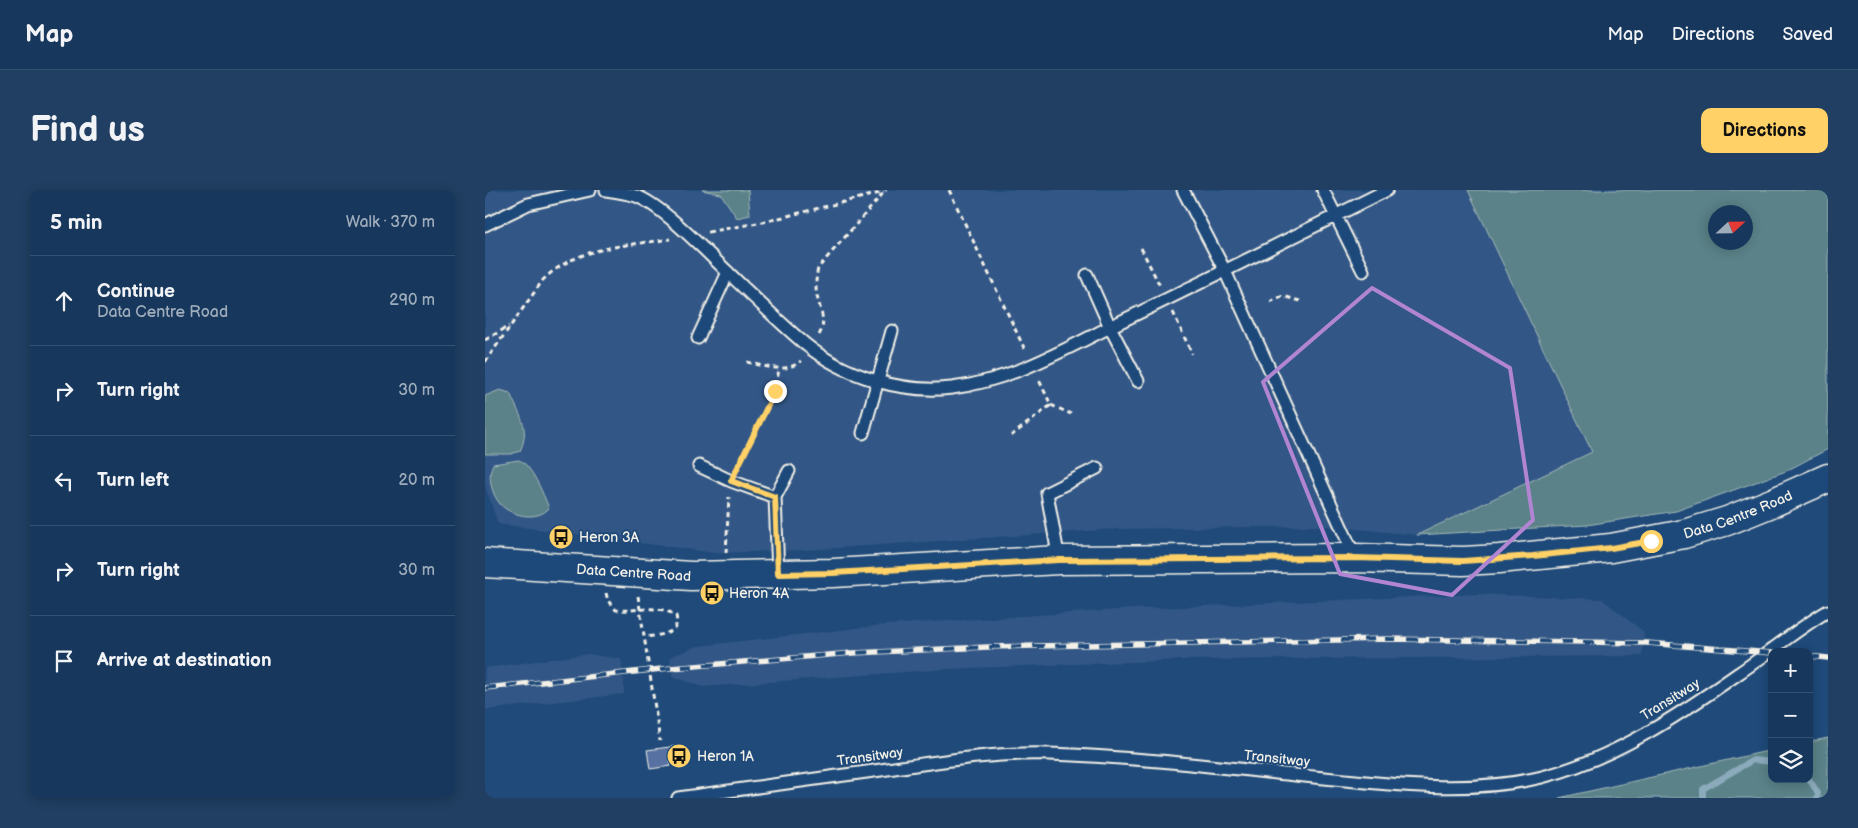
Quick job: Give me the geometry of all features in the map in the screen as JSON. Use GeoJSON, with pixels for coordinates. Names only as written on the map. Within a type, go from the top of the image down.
{"type":"FeatureCollection","features":[{"type":"Feature","properties":{"kind":"main road","name":"Data Centre Road"},"geometry":{"type":"LineString","coordinates":[[492,565],[691,576],[840,573],[1059,560],[1355,558],[1463,561],[1611,548],[1683,534],[1727,521],[1828,478]]}},
{"type":"Feature","properties":{"kind":"lane"},"geometry":{"type":"LineString","coordinates":[[485,225],[529,204],[590,190]]}},
{"type":"Feature","properties":{"kind":"lane"},"geometry":{"type":"LineString","coordinates":[[607,190],[641,194],[690,236],[789,330],[811,348],[858,374],[879,381],[905,387],[950,388],[992,380],[1032,365],[1225,272],[1387,190]]}},
{"type":"Feature","properties":{"kind":"lane"},"geometry":{"type":"LineString","coordinates":[[1183,190],[1225,272],[1355,558]]}},
{"type":"Feature","properties":{"kind":"lane"},"geometry":{"type":"LineString","coordinates":[[1323,190],[1363,271]]}},
{"type":"Feature","properties":{"kind":"lane"},"geometry":{"type":"LineString","coordinates":[[698,338],[728,272]]}},
{"type":"Feature","properties":{"kind":"lane"},"geometry":{"type":"LineString","coordinates":[[1087,274],[1110,327],[1138,381]]}},
{"type":"Feature","properties":{"kind":"lane"},"geometry":{"type":"LineString","coordinates":[[863,433],[892,331]]}},
{"type":"Feature","properties":{"kind":"lane"},"geometry":{"type":"LineString","coordinates":[[699,466],[731,481],[775,497]]}},
{"type":"Feature","properties":{"kind":"lane"},"geometry":{"type":"LineString","coordinates":[[1059,560],[1047,493],[1097,468]]}},
{"type":"Feature","properties":{"kind":"lane"},"geometry":{"type":"LineString","coordinates":[[778,574],[775,497],[789,471]]}},
{"type":"Feature","properties":{"kind":"lane","name":"Transitway"},"geometry":{"type":"LineString","coordinates":[[678,798],[960,758],[1046,754],[1151,760],[1395,785],[1473,786],[1511,783],[1572,768],[1617,749],[1739,674],[1828,611]]}},
{"type":"Feature","properties":{"kind":"path"},"geometry":{"type":"LineString","coordinates":[[949,190],[1051,405],[1071,414]]}},
{"type":"Feature","properties":{"kind":"path"},"geometry":{"type":"LineString","coordinates":[[485,362],[543,280],[553,270],[588,252],[763,222],[885,191]]}},
{"type":"Feature","properties":{"kind":"path"},"geometry":{"type":"LineString","coordinates":[[747,362],[779,369],[788,368],[804,358],[823,330],[823,313],[817,296],[815,280],[818,268],[885,191]]}},
{"type":"Feature","properties":{"kind":"path"},"geometry":{"type":"LineString","coordinates":[[1269,302],[1283,296],[1300,301]]}},
{"type":"Feature","properties":{"kind":"path"},"geometry":{"type":"LineString","coordinates":[[485,340],[510,326]]}},
{"type":"Feature","properties":{"kind":"path"},"geometry":{"type":"LineString","coordinates":[[725,561],[731,481],[775,391],[779,369]]}},
{"type":"Feature","properties":{"kind":"path"},"geometry":{"type":"LineString","coordinates":[[1011,436],[1051,405]]}},
{"type":"Feature","properties":{"kind":"path"},"geometry":{"type":"LineString","coordinates":[[606,588],[608,601],[616,610],[663,609],[675,616],[677,622],[674,630],[669,634],[645,637]]}},
{"type":"Feature","properties":{"kind":"path"},"geometry":{"type":"LineString","coordinates":[[638,596],[660,741]]}},
{"type":"Feature","properties":{"kind":"highlighted area"},"geometry":{"type":"Polygon","coordinates":[[[1372,288],[1510,368],[1533,520],[1452,595],[1340,574],[1263,382],[1372,288]]]}},
{"type":"Feature","properties":{"kind":"shaded area"},"geometry":{"type":"Polygon","coordinates":[[[485,190],[1468,190],[1592,452],[1417,535],[1325,526],[1118,529],[807,550],[715,553],[498,524],[485,485],[485,190]]]}},
{"type":"Feature","properties":{"kind":"shaded area"},"geometry":{"type":"Polygon","coordinates":[[[1478,594],[1602,599],[1644,632],[1642,656],[1185,660],[947,669],[703,687],[672,676],[670,657],[698,646],[884,625],[1132,609],[1478,594]]]}},
{"type":"Feature","properties":{"kind":"shaded area"},"geometry":{"type":"Polygon","coordinates":[[[588,654],[621,659],[624,694],[485,710],[485,668],[588,654]]]}},
{"type":"Feature","properties":{"kind":"green space"},"geometry":{"type":"Polygon","coordinates":[[[702,190],[748,190],[750,215],[737,218],[721,194],[702,190]]]}},
{"type":"Feature","properties":{"kind":"green space"},"geometry":{"type":"Polygon","coordinates":[[[1468,190],[1828,190],[1828,449],[1786,471],[1676,511],[1587,525],[1417,535],[1592,452],[1468,190]]]}},
{"type":"Feature","properties":{"kind":"green space"},"geometry":{"type":"Polygon","coordinates":[[[500,390],[510,393],[520,415],[524,428],[523,443],[520,451],[511,454],[485,454],[485,396],[500,390]]]}},
{"type":"Feature","properties":{"kind":"green space"},"geometry":{"type":"Polygon","coordinates":[[[519,460],[533,474],[540,488],[549,508],[545,512],[534,516],[516,514],[501,505],[494,495],[490,475],[493,464],[519,460]]]}},
{"type":"Feature","properties":{"kind":"green space"},"geometry":{"type":"Polygon","coordinates":[[[1828,738],[1828,798],[1559,798],[1768,751],[1768,783],[1813,783],[1813,741],[1828,738]]]}},
{"type":"Feature","properties":{"kind":"building"},"geometry":{"type":"Polygon","coordinates":[[[677,746],[678,757],[670,759],[671,766],[650,769],[647,750],[677,746]]]}},
{"type":"Feature","properties":{"kind":"waterway"},"geometry":{"type":"LineString","coordinates":[[1703,798],[1703,789],[1753,760],[1768,762]]}},
{"type":"Feature","properties":{"kind":"waterway"},"geometry":{"type":"LineString","coordinates":[[1812,783],[1818,793],[1817,798]]}},
{"type":"Feature","properties":{"kind":"railway"},"geometry":{"type":"LineString","coordinates":[[485,688],[671,668],[853,653],[988,647],[1388,639],[1647,643],[1768,653]]}},
{"type":"Feature","properties":{"kind":"railway"},"geometry":{"type":"LineString","coordinates":[[1813,656],[1828,658]]}},
{"type":"Feature","properties":{"kind":"place","name":"Heron 3A"},"geometry":{"type":"Point","coordinates":[561,537]}},
{"type":"Feature","properties":{"kind":"place","name":"Heron 4A"},"geometry":{"type":"Point","coordinates":[712,593]}},
{"type":"Feature","properties":{"kind":"place","name":"Heron 1A"},"geometry":{"type":"Point","coordinates":[679,756]}},
{"type":"Feature","properties":{"kind":"route"},"geometry":{"type":"LineString","coordinates":[[775,391],[731,481],[775,497],[778,574],[833,573],[1059,560],[1355,558],[1463,561],[1611,548],[1651,541]]}}]}
